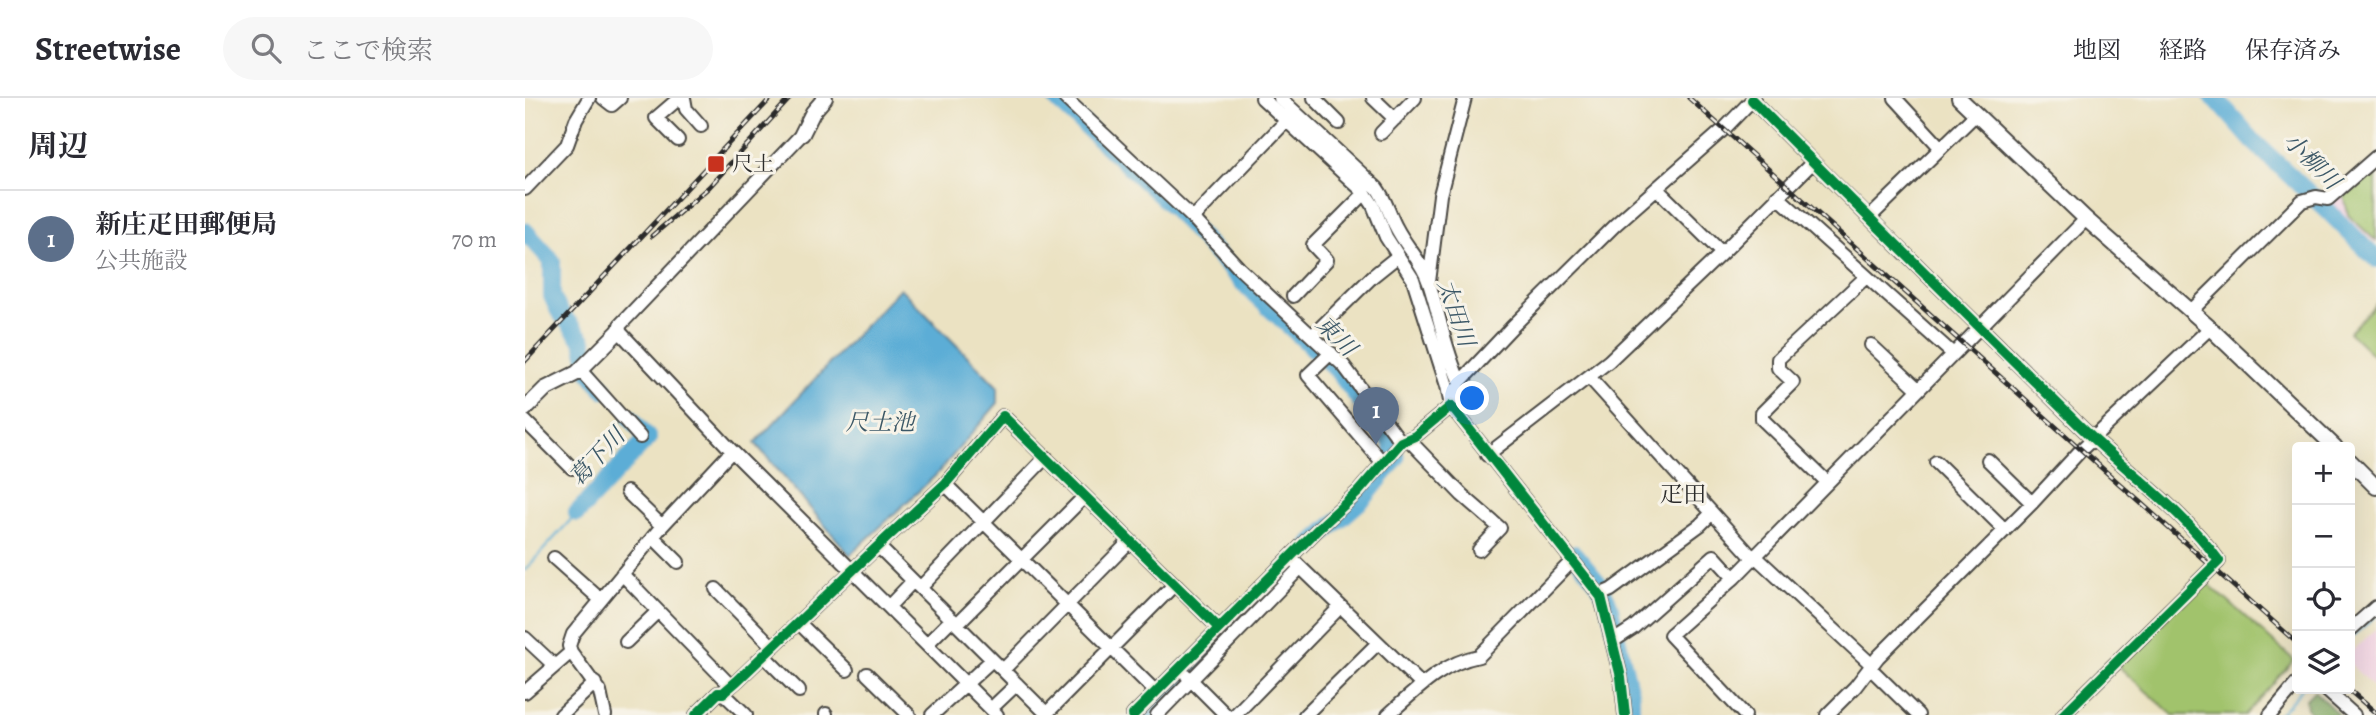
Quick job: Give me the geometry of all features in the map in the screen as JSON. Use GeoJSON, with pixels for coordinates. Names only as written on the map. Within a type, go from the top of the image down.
{"type":"FeatureCollection","features":[{"type":"Feature","properties":{"kind":"street"},"geometry":{"type":"LineString","coordinates":[[525,189],[568,145],[576,120],[588,98]]}},
{"type":"Feature","properties":{"kind":"street"},"geometry":{"type":"LineString","coordinates":[[603,98],[612,105],[619,98]]}},
{"type":"Feature","properties":{"kind":"street"},"geometry":{"type":"LineString","coordinates":[[525,409],[545,389],[580,370],[619,331],[620,325],[802,134],[813,112],[825,98]]}},
{"type":"Feature","properties":{"kind":"street"},"geometry":{"type":"LineString","coordinates":[[1065,98],[1193,218],[1239,268],[1331,353],[1405,441],[1500,528],[1479,550]]}},
{"type":"Feature","properties":{"kind":"street"},"geometry":{"type":"LineString","coordinates":[[1262,98],[1290,116],[1377,188],[1384,198],[1396,228],[1419,261],[1429,282],[1440,328],[1460,382]]}},
{"type":"Feature","properties":{"kind":"street"},"geometry":{"type":"LineString","coordinates":[[1280,98],[1290,116],[1365,193],[1373,205],[1382,231],[1413,279],[1419,294],[1451,406],[1599,595],[1621,677],[1625,715]]}},
{"type":"Feature","properties":{"kind":"street"},"geometry":{"type":"LineString","coordinates":[[1314,98],[1339,122]]}},
{"type":"Feature","properties":{"kind":"street"},"geometry":{"type":"LineString","coordinates":[[1373,98],[1395,119]]}},
{"type":"Feature","properties":{"kind":"street"},"geometry":{"type":"LineString","coordinates":[[1381,133],[1415,98]]}},
{"type":"Feature","properties":{"kind":"street"},"geometry":{"type":"LineString","coordinates":[[1429,282],[1440,195],[1465,98]]}},
{"type":"Feature","properties":{"kind":"street"},"geometry":{"type":"LineString","coordinates":[[1895,98],[1940,147]]}},
{"type":"Feature","properties":{"kind":"street"},"geometry":{"type":"LineString","coordinates":[[1959,98],[2086,219],[2210,328],[2330,442]]}},
{"type":"Feature","properties":{"kind":"street"},"geometry":{"type":"LineString","coordinates":[[678,140],[656,118],[677,100],[684,99],[686,108],[701,126]]}},
{"type":"Feature","properties":{"kind":"street"},"geometry":{"type":"LineString","coordinates":[[1133,715],[1156,692],[1185,675],[1295,562],[1386,458],[1451,406],[1460,382],[1615,225],[1724,129],[1750,99],[2094,439],[2163,499],[2218,561],[2063,715]]}},
{"type":"Feature","properties":{"kind":"street"},"geometry":{"type":"LineString","coordinates":[[1870,217],[1975,115]]}},
{"type":"Feature","properties":{"kind":"street"},"geometry":{"type":"LineString","coordinates":[[1193,218],[1290,116]]}},
{"type":"Feature","properties":{"kind":"street"},"geometry":{"type":"LineString","coordinates":[[2191,311],[2302,201],[2313,198],[2328,199],[2376,157]]}},
{"type":"Feature","properties":{"kind":"street"},"geometry":{"type":"LineString","coordinates":[[1487,455],[1590,378],[1722,253],[1812,162]]}},
{"type":"Feature","properties":{"kind":"street"},"geometry":{"type":"LineString","coordinates":[[1657,189],[1722,253]]}},
{"type":"Feature","properties":{"kind":"street"},"geometry":{"type":"LineString","coordinates":[[1293,296],[1327,260],[1313,245],[1365,193]]}},
{"type":"Feature","properties":{"kind":"street"},"geometry":{"type":"LineString","coordinates":[[1777,197],[1952,354]]}},
{"type":"Feature","properties":{"kind":"street"},"geometry":{"type":"LineString","coordinates":[[1739,713],[1670,635],[1734,578],[2086,219]]}},
{"type":"Feature","properties":{"kind":"street"},"geometry":{"type":"LineString","coordinates":[[1312,336],[1398,256]]}},
{"type":"Feature","properties":{"kind":"street"},"geometry":{"type":"LineString","coordinates":[[1827,482],[1762,419],[1762,413],[1793,382],[1778,368],[1778,359],[1866,277]]}},
{"type":"Feature","properties":{"kind":"street"},"geometry":{"type":"LineString","coordinates":[[1827,715],[1855,687],[1871,666],[2094,439],[2210,328]]}},
{"type":"Feature","properties":{"kind":"street"},"geometry":{"type":"LineString","coordinates":[[619,331],[732,451],[852,572],[996,710],[1017,684]]}},
{"type":"Feature","properties":{"kind":"street"},"geometry":{"type":"LineString","coordinates":[[1871,345],[1918,389]]}},
{"type":"Feature","properties":{"kind":"street"},"geometry":{"type":"LineString","coordinates":[[1331,353],[1308,375],[1386,458]]}},
{"type":"Feature","properties":{"kind":"street"},"geometry":{"type":"LineString","coordinates":[[580,370],[640,437]]}},
{"type":"Feature","properties":{"kind":"street"},"geometry":{"type":"LineString","coordinates":[[1590,378],[1754,557],[1871,666],[1918,715]]}},
{"type":"Feature","properties":{"kind":"street"},"geometry":{"type":"LineString","coordinates":[[698,714],[718,693],[727,689],[768,652],[946,484],[1003,416],[1219,628]]}},
{"type":"Feature","properties":{"kind":"street"},"geometry":{"type":"LineString","coordinates":[[525,421],[572,468]]}},
{"type":"Feature","properties":{"kind":"street"},"geometry":{"type":"LineString","coordinates":[[605,715],[600,692],[571,652],[569,646],[573,634],[657,532],[732,451]]}},
{"type":"Feature","properties":{"kind":"street"},"geometry":{"type":"LineString","coordinates":[[893,602],[983,522],[1046,457]]}},
{"type":"Feature","properties":{"kind":"street"},"geometry":{"type":"LineString","coordinates":[[1988,460],[2032,503]]}},
{"type":"Feature","properties":{"kind":"street"},"geometry":{"type":"LineString","coordinates":[[1936,462],[2005,530]]}},
{"type":"Feature","properties":{"kind":"street"},"geometry":{"type":"LineString","coordinates":[[2355,466],[2376,487]]}},
{"type":"Feature","properties":{"kind":"street"},"geometry":{"type":"LineString","coordinates":[[946,484],[1156,692]]}},
{"type":"Feature","properties":{"kind":"street"},"geometry":{"type":"LineString","coordinates":[[627,492],[678,562]]}},
{"type":"Feature","properties":{"kind":"street"},"geometry":{"type":"LineString","coordinates":[[932,639],[1022,559],[1084,497]]}},
{"type":"Feature","properties":{"kind":"street"},"geometry":{"type":"LineString","coordinates":[[1599,595],[1611,590],[1700,525],[1712,513]]}},
{"type":"Feature","properties":{"kind":"street"},"geometry":{"type":"LineString","coordinates":[[1003,670],[1130,541]]}},
{"type":"Feature","properties":{"kind":"street"},"geometry":{"type":"LineString","coordinates":[[878,546],[1044,713],[1112,649],[1175,584]]}},
{"type":"Feature","properties":{"kind":"street"},"geometry":{"type":"LineString","coordinates":[[1613,641],[1633,628],[1714,556],[1734,578]]}},
{"type":"Feature","properties":{"kind":"street"},"geometry":{"type":"LineString","coordinates":[[554,558],[601,600]]}},
{"type":"Feature","properties":{"kind":"street"},"geometry":{"type":"LineString","coordinates":[[1388,715],[1422,685],[1459,660],[1479,656],[1572,561]]}},
{"type":"Feature","properties":{"kind":"street"},"geometry":{"type":"LineString","coordinates":[[1295,562],[1422,685]]}},
{"type":"Feature","properties":{"kind":"street"},"geometry":{"type":"LineString","coordinates":[[1157,715],[1219,628],[1295,562]]}},
{"type":"Feature","properties":{"kind":"street"},"geometry":{"type":"LineString","coordinates":[[622,574],[727,689],[746,715]]}},
{"type":"Feature","properties":{"kind":"street"},"geometry":{"type":"LineString","coordinates":[[716,589],[799,691]]}},
{"type":"Feature","properties":{"kind":"street"},"geometry":{"type":"LineString","coordinates":[[1235,715],[1340,607]]}},
{"type":"Feature","properties":{"kind":"street"},"geometry":{"type":"LineString","coordinates":[[2355,626],[2376,607]]}},
{"type":"Feature","properties":{"kind":"street"},"geometry":{"type":"LineString","coordinates":[[626,642],[658,611]]}},
{"type":"Feature","properties":{"kind":"street"},"geometry":{"type":"LineString","coordinates":[[799,623],[847,670]]}},
{"type":"Feature","properties":{"kind":"street"},"geometry":{"type":"LineString","coordinates":[[525,638],[555,666]]}},
{"type":"Feature","properties":{"kind":"street"},"geometry":{"type":"LineString","coordinates":[[1305,715],[1378,643]]}},
{"type":"Feature","properties":{"kind":"street"},"geometry":{"type":"LineString","coordinates":[[525,692],[571,652]]}},
{"type":"Feature","properties":{"kind":"street"},"geometry":{"type":"LineString","coordinates":[[932,715],[992,660]]}},
{"type":"Feature","properties":{"kind":"street"},"geometry":{"type":"LineString","coordinates":[[867,674],[909,715]]}},
{"type":"Feature","properties":{"kind":"street"},"geometry":{"type":"LineString","coordinates":[[1185,675],[1226,715]]}},
{"type":"Feature","properties":{"kind":"street"},"geometry":{"type":"LineString","coordinates":[[561,715],[595,683]]}},
{"type":"Feature","properties":{"kind":"street"},"geometry":{"type":"LineString","coordinates":[[2270,715],[2292,688]]}},
{"type":"Feature","properties":{"kind":"street"},"geometry":{"type":"LineString","coordinates":[[2331,694],[2354,715]]}},
{"type":"Feature","properties":{"kind":"shaded area"},"geometry":{"type":"Polygon","coordinates":[[[2376,163],[2376,245],[2331,202],[2376,163]]]}},
{"type":"Feature","properties":{"kind":"shaded area"},"geometry":{"type":"Polygon","coordinates":[[[2376,628],[2376,690],[2355,669],[2355,649],[2376,628]]]}},
{"type":"Feature","properties":{"kind":"green space"},"geometry":{"type":"Polygon","coordinates":[[[2376,167],[2376,241],[2348,215],[2344,195],[2376,167]]]}},
{"type":"Feature","properties":{"kind":"green space"},"geometry":{"type":"Polygon","coordinates":[[[2376,304],[2376,358],[2349,332],[2376,304]]]}},
{"type":"Feature","properties":{"kind":"green space"},"geometry":{"type":"Polygon","coordinates":[[[2204,580],[2292,658],[2292,662],[2245,715],[2173,715],[2118,666],[2204,580]]]}},
{"type":"Feature","properties":{"kind":"green space"},"geometry":{"type":"Polygon","coordinates":[[[2311,694],[2317,694],[2339,715],[2313,715],[2307,709],[2306,699],[2311,694]]]}},
{"type":"Feature","properties":{"kind":"water","name":"尺土池"},"geometry":{"type":"Polygon","coordinates":[[[900,288],[998,387],[998,403],[936,475],[850,555],[755,443],[900,288]]]}},
{"type":"Feature","properties":{"kind":"waterway","name":"東川"},"geometry":{"type":"LineString","coordinates":[[1055,98],[1171,205],[1249,289],[1337,370],[1391,441],[1396,458],[1365,497],[1310,545]]}},
{"type":"Feature","properties":{"kind":"waterway","name":"小柳川"},"geometry":{"type":"LineString","coordinates":[[2213,98],[2254,142],[2376,259]]}},
{"type":"Feature","properties":{"kind":"waterway","name":"太田川"},"geometry":{"type":"LineString","coordinates":[[1354,176],[1374,194],[1385,221],[1413,265],[1425,292],[1441,348]]}},
{"type":"Feature","properties":{"kind":"waterway","name":"葛下川"},"geometry":{"type":"LineString","coordinates":[[525,231],[552,261],[552,296],[559,311],[583,341],[590,372],[605,390]]}},
{"type":"Feature","properties":{"kind":"waterway","name":"葛下川"},"geometry":{"type":"LineString","coordinates":[[577,513],[648,438],[631,418]]}},
{"type":"Feature","properties":{"kind":"waterway","name":"葛下川"},"geometry":{"type":"LineString","coordinates":[[525,570],[577,513]]}},
{"type":"Feature","properties":{"kind":"waterway","name":"太田川"},"geometry":{"type":"LineString","coordinates":[[1574,554],[1599,584],[1609,604],[1631,697],[1631,715]]}},
{"type":"Feature","properties":{"kind":"waterway","name":"東川"},"geometry":{"type":"LineString","coordinates":[[1144,715],[1291,565]]}},
{"type":"Feature","properties":{"kind":"waterway"},"geometry":{"type":"LineString","coordinates":[[2355,634],[2376,615]]}},
{"type":"Feature","properties":{"kind":"waterway"},"geometry":{"type":"LineString","coordinates":[[2279,715],[2298,694]]}},
{"type":"Feature","properties":{"kind":"railway"},"geometry":{"type":"LineString","coordinates":[[525,361],[771,98]]}},
{"type":"Feature","properties":{"kind":"railway"},"geometry":{"type":"LineString","coordinates":[[652,236],[709,187],[790,98]]}},
{"type":"Feature","properties":{"kind":"railway"},"geometry":{"type":"LineString","coordinates":[[1689,98],[2292,639]]}},
{"type":"Feature","properties":{"kind":"railway"},"geometry":{"type":"LineString","coordinates":[[2354,694],[2376,713]]}},
{"type":"Feature","properties":{"kind":"cycle path"},"geometry":{"type":"LineString","coordinates":[[1752,100],[2082,428],[2188,524],[2219,561],[2063,715]]}},
{"type":"Feature","properties":{"kind":"cycle path"},"geometry":{"type":"LineString","coordinates":[[1133,715],[1358,492],[1401,442],[1415,436],[1451,406],[1601,597],[1621,677],[1625,715]]}},
{"type":"Feature","properties":{"kind":"cycle path"},"geometry":{"type":"LineString","coordinates":[[696,715],[718,693],[723,693],[737,681],[945,484],[1003,416],[1219,628]]}},
{"type":"Feature","properties":{"kind":"place","name":"尺土"},"geometry":{"type":"Point","coordinates":[716,164]}},
{"type":"Feature","properties":{"kind":"place","name":"新庄疋田郵便局"},"geometry":{"type":"Point","coordinates":[1376,445]}},
{"type":"Feature","properties":{"kind":"district","name":"疋田"},"geometry":{"type":"Point","coordinates":[1683,494]}}]}
